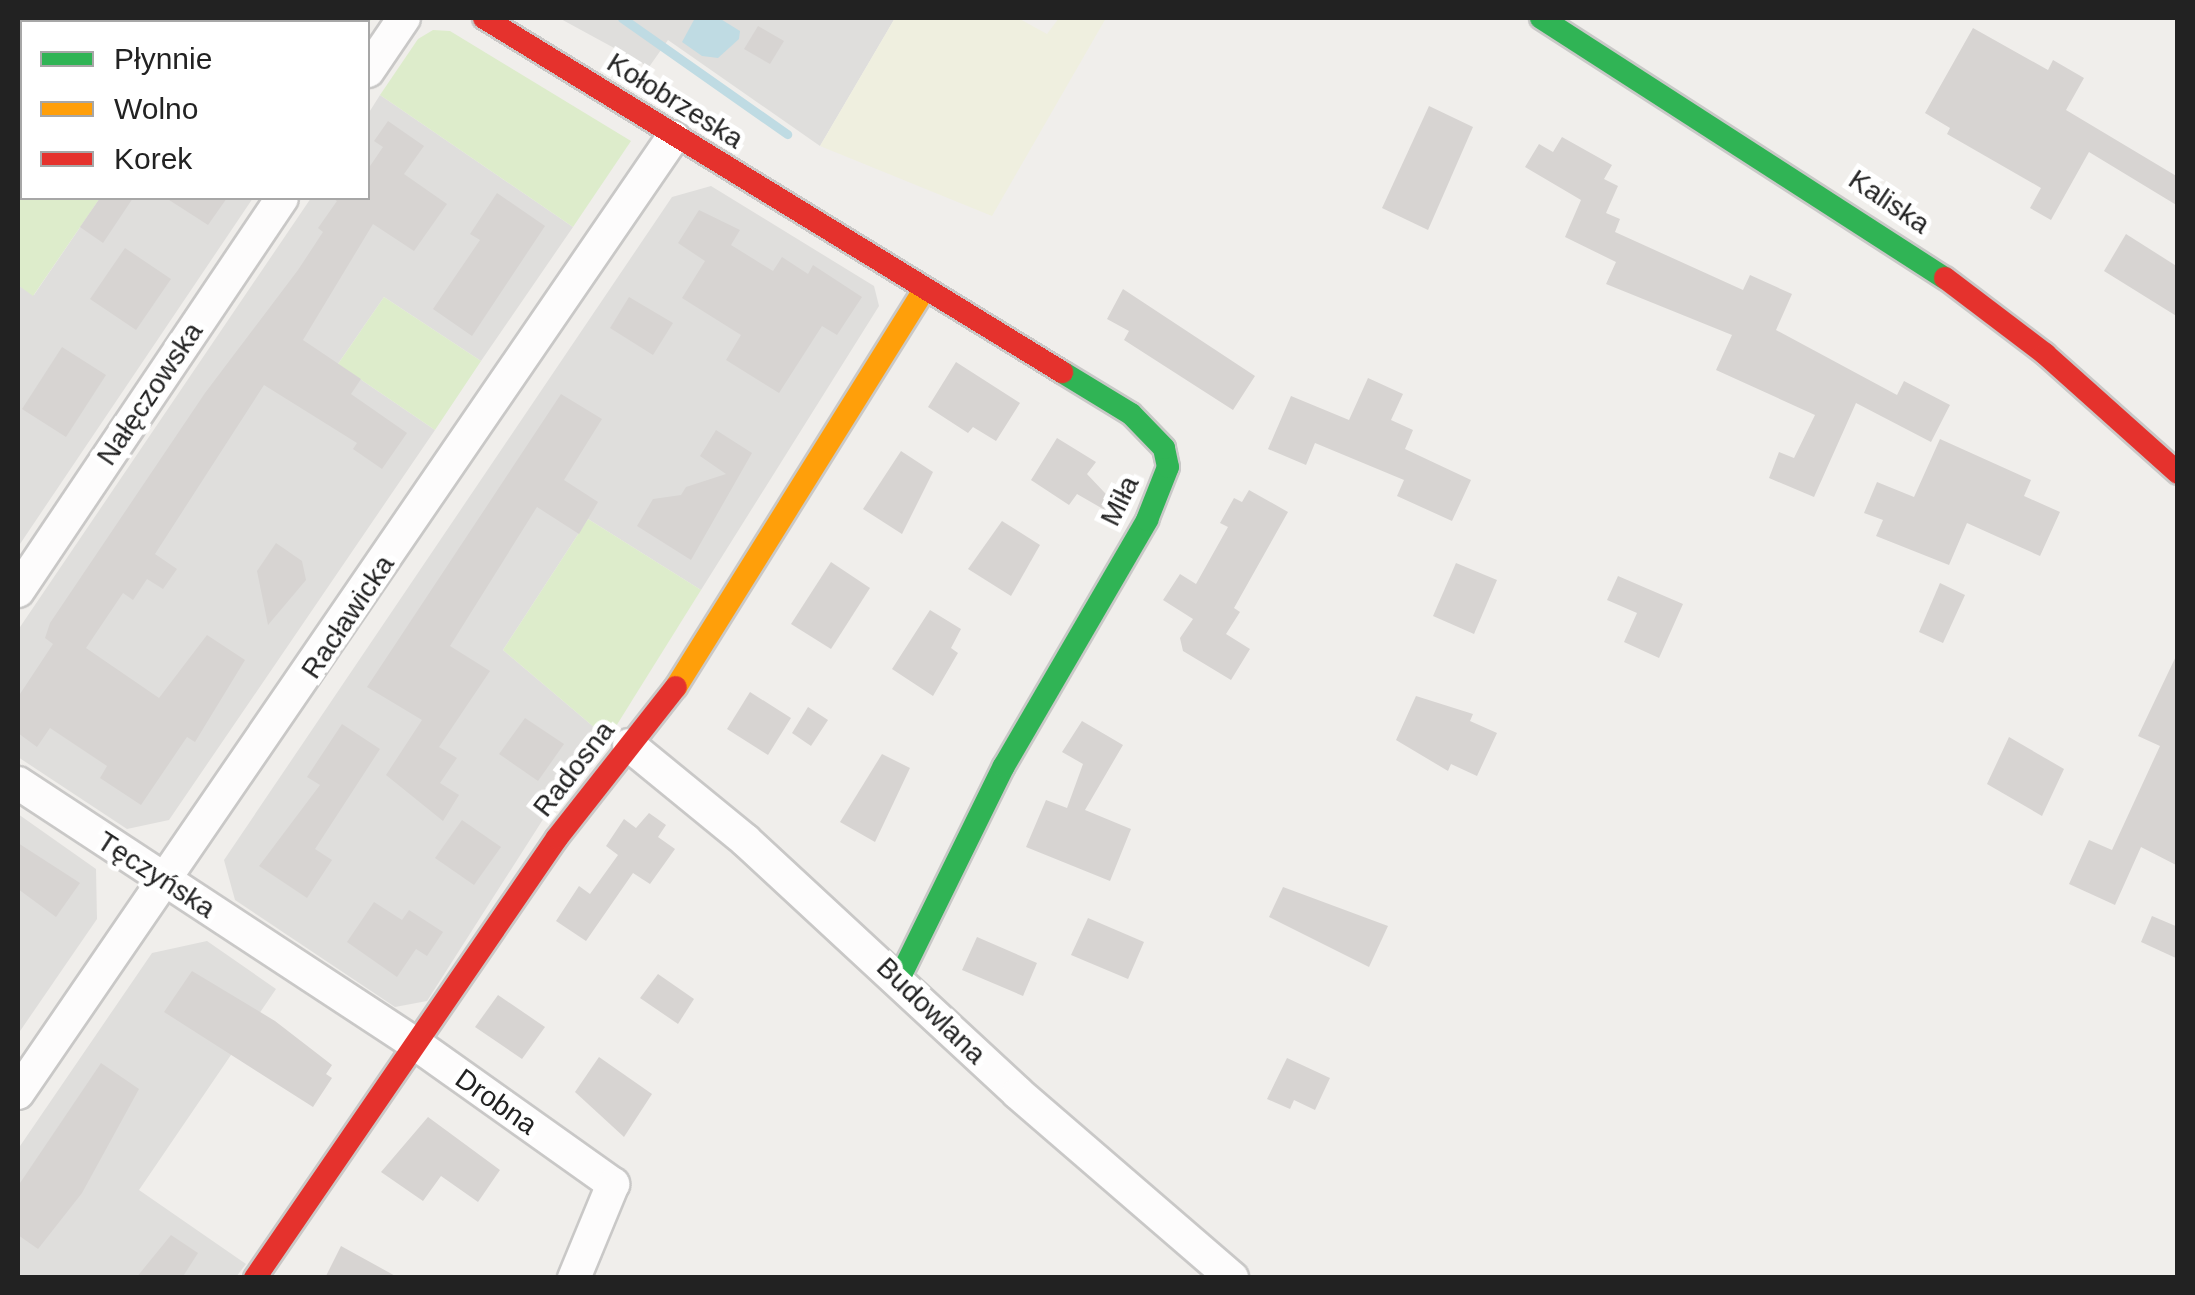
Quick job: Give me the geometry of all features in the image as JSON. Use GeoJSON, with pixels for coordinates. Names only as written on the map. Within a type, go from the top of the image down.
{"type":"FeatureCollection","features":[{"type":"Feature","properties":{"kind":"street"},"geometry":{"type":"LineString","coordinates":[[370,68],[404,18]]}},
{"type":"Feature","properties":{"kind":"street","name":"Kołobrzeska"},"geometry":{"type":"LineString","coordinates":[[484,18],[785,204]]}},
{"type":"Feature","properties":{"kind":"street","name":"Kaliska"},"geometry":{"type":"LineString","coordinates":[[1541,18],[1935,270],[2045,354],[2178,473]]}},
{"type":"Feature","properties":{"kind":"street","name":"Racławicka"},"geometry":{"type":"LineString","coordinates":[[18,1093],[167,882],[673,137]]}},
{"type":"Feature","properties":{"kind":"street","name":"Nałęczowska"},"geometry":{"type":"LineString","coordinates":[[18,591],[281,200]]}},
{"type":"Feature","properties":{"kind":"street","name":"Miła"},"geometry":{"type":"LineString","coordinates":[[785,204],[1131,414],[1153,430],[1168,467],[1148,520],[1004,766],[900,977]]}},
{"type":"Feature","properties":{"kind":"street","name":"Radosna"},"geometry":{"type":"LineString","coordinates":[[255,1278],[629,745],[691,668],[926,288]]}},
{"type":"Feature","properties":{"kind":"street","name":"Budowlana"},"geometry":{"type":"LineString","coordinates":[[629,745],[900,977],[1018,1093],[1232,1278]]}},
{"type":"Feature","properties":{"kind":"street","name":"Tęczyńska"},"geometry":{"type":"LineString","coordinates":[[18,783],[294,966]]}},
{"type":"Feature","properties":{"kind":"street","name":"Drobna"},"geometry":{"type":"LineString","coordinates":[[294,966],[416,1044],[613,1184],[574,1278]]}},
{"type":"Feature","properties":{"kind":"shaded area"},"geometry":{"type":"Polygon","coordinates":[[[71,18],[221,18],[144,20],[71,18]]]}},
{"type":"Feature","properties":{"kind":"shaded area"},"geometry":{"type":"Polygon","coordinates":[[[559,18],[895,18],[820,146],[668,40],[649,67],[559,18]]]}},
{"type":"Feature","properties":{"kind":"shaded area"},"geometry":{"type":"Polygon","coordinates":[[[380,95],[573,227],[481,361],[384,297],[338,364],[435,430],[169,820],[127,829],[18,757],[18,630],[310,200],[370,200],[370,111],[380,95]]]}},
{"type":"Feature","properties":{"kind":"shaded area"},"geometry":{"type":"Polygon","coordinates":[[[711,186],[874,286],[879,306],[701,590],[588,519],[503,650],[608,739],[570,795],[549,810],[427,1001],[395,1007],[235,900],[224,860],[672,197],[711,186]]]}},
{"type":"Feature","properties":{"kind":"shaded area"},"geometry":{"type":"Polygon","coordinates":[[[99,200],[252,200],[18,547],[18,285],[34,295],[99,200]]]}},
{"type":"Feature","properties":{"kind":"shaded area"},"geometry":{"type":"Polygon","coordinates":[[[18,814],[96,869],[97,919],[18,1034],[18,814]]]}},
{"type":"Feature","properties":{"kind":"shaded area"},"geometry":{"type":"Polygon","coordinates":[[[207,941],[276,989],[139,1190],[246,1264],[236,1277],[18,1278],[18,1149],[152,953],[207,941]]]}},
{"type":"Feature","properties":{"kind":"green space"},"geometry":{"type":"Polygon","coordinates":[[[221,18],[372,18],[370,21],[221,18]]]}},
{"type":"Feature","properties":{"kind":"green space"},"geometry":{"type":"Polygon","coordinates":[[[895,18],[1018,18],[1047,34],[1059,18],[1106,18],[992,216],[820,146],[895,18]]]}},
{"type":"Feature","properties":{"kind":"green space"},"geometry":{"type":"Polygon","coordinates":[[[433,30],[450,31],[631,141],[573,227],[380,95],[418,39],[433,30]]]}},
{"type":"Feature","properties":{"kind":"green space"},"geometry":{"type":"Polygon","coordinates":[[[18,132],[20,200],[99,200],[33,296],[18,285],[18,132]]]}},
{"type":"Feature","properties":{"kind":"green space"},"geometry":{"type":"Polygon","coordinates":[[[384,297],[481,361],[435,430],[338,364],[384,297]]]}},
{"type":"Feature","properties":{"kind":"green space"},"geometry":{"type":"Polygon","coordinates":[[[588,519],[701,590],[608,739],[503,650],[588,519]]]}},
{"type":"Feature","properties":{"kind":"water"},"geometry":{"type":"Polygon","coordinates":[[[695,18],[719,18],[740,31],[739,39],[718,58],[702,56],[682,42],[695,18]]]}},
{"type":"Feature","properties":{"kind":"building"},"geometry":{"type":"Polygon","coordinates":[[[758,26],[784,41],[770,64],[744,49],[758,26]]]}},
{"type":"Feature","properties":{"kind":"building"},"geometry":{"type":"Polygon","coordinates":[[[1973,28],[2048,70],[2053,60],[2084,78],[2066,110],[2178,177],[2178,206],[2089,152],[2051,220],[2030,208],[2041,188],[1947,134],[1950,128],[1925,113],[1973,28]]]}},
{"type":"Feature","properties":{"kind":"building"},"geometry":{"type":"Polygon","coordinates":[[[1429,106],[1473,127],[1428,230],[1382,208],[1429,106]]]}},
{"type":"Feature","properties":{"kind":"building"},"geometry":{"type":"Polygon","coordinates":[[[388,121],[424,146],[404,174],[447,204],[414,251],[373,224],[303,340],[361,379],[351,394],[407,433],[382,469],[353,449],[357,443],[264,385],[155,554],[177,569],[163,589],[147,579],[133,600],[123,593],[86,648],[159,698],[207,635],[245,660],[195,742],[187,737],[141,805],[100,778],[107,766],[50,728],[37,747],[18,733],[18,697],[53,644],[45,638],[50,623],[205,393],[298,270],[323,232],[318,228],[335,200],[370,200],[370,166],[383,147],[374,141],[388,121]]]}},
{"type":"Feature","properties":{"kind":"building"},"geometry":{"type":"Polygon","coordinates":[[[1562,137],[1612,165],[1604,179],[1618,186],[1606,213],[1620,219],[1615,232],[1743,290],[1750,275],[1792,294],[1776,330],[1897,395],[1904,381],[1950,405],[1931,442],[1856,403],[1814,497],[1769,478],[1779,452],[1794,458],[1815,415],[1716,370],[1732,335],[1606,284],[1616,262],[1565,237],[1581,200],[1525,167],[1539,144],[1553,152],[1562,137]]]}},
{"type":"Feature","properties":{"kind":"building"},"geometry":{"type":"Polygon","coordinates":[[[497,193],[545,226],[472,336],[433,309],[480,240],[470,234],[497,193]]]}},
{"type":"Feature","properties":{"kind":"building"},"geometry":{"type":"Polygon","coordinates":[[[99,200],[132,200],[103,243],[80,227],[99,200]]]}},
{"type":"Feature","properties":{"kind":"building"},"geometry":{"type":"Polygon","coordinates":[[[169,200],[226,200],[208,225],[169,200]]]}},
{"type":"Feature","properties":{"kind":"building"},"geometry":{"type":"Polygon","coordinates":[[[699,210],[740,230],[731,245],[773,271],[782,257],[808,274],[813,265],[862,297],[837,335],[822,326],[779,393],[726,360],[741,335],[682,298],[705,261],[678,243],[699,210]]]}},
{"type":"Feature","properties":{"kind":"building"},"geometry":{"type":"Polygon","coordinates":[[[2126,234],[2178,267],[2178,317],[2104,271],[2126,234]]]}},
{"type":"Feature","properties":{"kind":"building"},"geometry":{"type":"Polygon","coordinates":[[[125,248],[171,279],[136,330],[90,299],[125,248]]]}},
{"type":"Feature","properties":{"kind":"building"},"geometry":{"type":"Polygon","coordinates":[[[1123,289],[1255,376],[1233,410],[1124,340],[1129,331],[1107,319],[1123,289]]]}},
{"type":"Feature","properties":{"kind":"building"},"geometry":{"type":"Polygon","coordinates":[[[629,297],[673,323],[653,355],[610,328],[629,297]]]}},
{"type":"Feature","properties":{"kind":"building"},"geometry":{"type":"Polygon","coordinates":[[[62,347],[106,375],[66,437],[22,409],[62,347]]]}},
{"type":"Feature","properties":{"kind":"building"},"geometry":{"type":"Polygon","coordinates":[[[956,362],[1020,403],[996,441],[973,427],[968,433],[928,407],[956,362]]]}},
{"type":"Feature","properties":{"kind":"building"},"geometry":{"type":"Polygon","coordinates":[[[1368,378],[1403,394],[1391,420],[1413,430],[1405,449],[1471,480],[1452,521],[1397,496],[1404,480],[1315,443],[1306,465],[1268,449],[1291,396],[1349,420],[1368,378]]]}},
{"type":"Feature","properties":{"kind":"building"},"geometry":{"type":"Polygon","coordinates":[[[561,394],[602,419],[564,480],[598,502],[579,534],[537,507],[450,646],[490,671],[439,747],[457,758],[440,783],[459,795],[443,821],[386,775],[422,720],[367,687],[561,394]]]}},
{"type":"Feature","properties":{"kind":"building"},"geometry":{"type":"Polygon","coordinates":[[[716,430],[752,453],[691,560],[637,526],[653,499],[681,495],[686,487],[726,474],[700,456],[716,430]]]}},
{"type":"Feature","properties":{"kind":"building"},"geometry":{"type":"Polygon","coordinates":[[[1057,438],[1096,462],[1087,474],[1121,510],[1117,517],[1077,494],[1069,505],[1031,480],[1057,438]]]}},
{"type":"Feature","properties":{"kind":"building"},"geometry":{"type":"Polygon","coordinates":[[[1940,439],[2031,480],[2024,496],[2060,512],[2040,556],[1967,523],[1949,565],[1876,536],[1883,520],[1864,513],[1877,482],[1914,497],[1940,439]]]}},
{"type":"Feature","properties":{"kind":"building"},"geometry":{"type":"Polygon","coordinates":[[[901,451],[933,472],[902,534],[863,509],[901,451]]]}},
{"type":"Feature","properties":{"kind":"building"},"geometry":{"type":"Polygon","coordinates":[[[1249,490],[1288,512],[1234,608],[1240,612],[1226,634],[1250,649],[1231,680],[1183,651],[1180,638],[1193,619],[1163,600],[1180,574],[1196,584],[1228,527],[1220,523],[1234,498],[1242,502],[1249,490]]]}},
{"type":"Feature","properties":{"kind":"building"},"geometry":{"type":"Polygon","coordinates":[[[1002,521],[1040,545],[1011,596],[968,569],[1002,521]]]}},
{"type":"Feature","properties":{"kind":"building"},"geometry":{"type":"Polygon","coordinates":[[[276,543],[302,561],[306,580],[268,625],[257,571],[276,543]]]}},
{"type":"Feature","properties":{"kind":"building"},"geometry":{"type":"Polygon","coordinates":[[[831,562],[870,588],[831,649],[791,624],[831,562]]]}},
{"type":"Feature","properties":{"kind":"building"},"geometry":{"type":"Polygon","coordinates":[[[1456,563],[1497,580],[1474,634],[1433,616],[1456,563]]]}},
{"type":"Feature","properties":{"kind":"building"},"geometry":{"type":"Polygon","coordinates":[[[1618,576],[1683,604],[1659,658],[1624,642],[1637,613],[1607,600],[1618,576]]]}},
{"type":"Feature","properties":{"kind":"building"},"geometry":{"type":"Polygon","coordinates":[[[1940,583],[1965,595],[1943,643],[1919,632],[1940,583]]]}},
{"type":"Feature","properties":{"kind":"building"},"geometry":{"type":"Polygon","coordinates":[[[930,610],[961,629],[951,648],[958,653],[933,696],[892,669],[930,610]]]}},
{"type":"Feature","properties":{"kind":"building"},"geometry":{"type":"Polygon","coordinates":[[[2178,652],[2178,866],[2141,847],[2115,905],[2069,884],[2089,840],[2112,850],[2160,746],[2138,736],[2178,652]]]}},
{"type":"Feature","properties":{"kind":"building"},"geometry":{"type":"Polygon","coordinates":[[[750,692],[791,718],[768,755],[727,729],[750,692]]]}},
{"type":"Feature","properties":{"kind":"building"},"geometry":{"type":"Polygon","coordinates":[[[1416,696],[1473,714],[1470,721],[1497,733],[1477,776],[1451,764],[1448,771],[1396,740],[1416,696]]]}},
{"type":"Feature","properties":{"kind":"building"},"geometry":{"type":"Polygon","coordinates":[[[808,707],[828,720],[811,746],[792,733],[808,707]]]}},
{"type":"Feature","properties":{"kind":"building"},"geometry":{"type":"Polygon","coordinates":[[[525,718],[564,744],[538,781],[499,754],[525,718]]]}},
{"type":"Feature","properties":{"kind":"building"},"geometry":{"type":"Polygon","coordinates":[[[1082,721],[1123,745],[1085,810],[1131,829],[1110,881],[1026,847],[1046,800],[1067,808],[1083,764],[1062,752],[1082,721]]]}},
{"type":"Feature","properties":{"kind":"building"},"geometry":{"type":"Polygon","coordinates":[[[342,724],[380,749],[315,849],[332,860],[307,898],[259,866],[320,785],[307,777],[342,724]]]}},
{"type":"Feature","properties":{"kind":"building"},"geometry":{"type":"Polygon","coordinates":[[[2009,737],[2064,769],[2042,816],[1987,784],[2009,737]]]}},
{"type":"Feature","properties":{"kind":"building"},"geometry":{"type":"Polygon","coordinates":[[[882,754],[910,768],[875,842],[840,822],[882,754]]]}},
{"type":"Feature","properties":{"kind":"building"},"geometry":{"type":"Polygon","coordinates":[[[649,813],[666,825],[658,837],[675,849],[650,884],[633,873],[586,941],[556,921],[579,886],[590,894],[618,855],[606,846],[624,819],[636,828],[649,813]]]}},
{"type":"Feature","properties":{"kind":"building"},"geometry":{"type":"Polygon","coordinates":[[[462,820],[501,847],[474,885],[435,858],[462,820]]]}},
{"type":"Feature","properties":{"kind":"building"},"geometry":{"type":"Polygon","coordinates":[[[18,843],[80,883],[56,917],[18,889],[18,843]]]}},
{"type":"Feature","properties":{"kind":"building"},"geometry":{"type":"Polygon","coordinates":[[[1283,887],[1388,926],[1369,967],[1269,917],[1283,887]]]}},
{"type":"Feature","properties":{"kind":"building"},"geometry":{"type":"Polygon","coordinates":[[[374,902],[402,920],[409,910],[443,932],[427,956],[416,949],[397,977],[347,942],[374,902]]]}},
{"type":"Feature","properties":{"kind":"building"},"geometry":{"type":"Polygon","coordinates":[[[2152,916],[2178,927],[2178,959],[2141,942],[2152,916]]]}},
{"type":"Feature","properties":{"kind":"building"},"geometry":{"type":"Polygon","coordinates":[[[1088,918],[1144,942],[1128,979],[1071,955],[1088,918]]]}},
{"type":"Feature","properties":{"kind":"building"},"geometry":{"type":"Polygon","coordinates":[[[977,937],[1037,963],[1023,996],[962,970],[977,937]]]}},
{"type":"Feature","properties":{"kind":"building"},"geometry":{"type":"Polygon","coordinates":[[[192,971],[275,1021],[332,1065],[326,1074],[332,1078],[313,1107],[164,1012],[192,971]]]}},
{"type":"Feature","properties":{"kind":"building"},"geometry":{"type":"Polygon","coordinates":[[[658,974],[694,999],[678,1024],[640,998],[658,974]]]}},
{"type":"Feature","properties":{"kind":"building"},"geometry":{"type":"Polygon","coordinates":[[[498,995],[545,1027],[522,1059],[475,1027],[498,995]]]}},
{"type":"Feature","properties":{"kind":"building"},"geometry":{"type":"Polygon","coordinates":[[[599,1057],[652,1094],[624,1137],[575,1092],[599,1057]]]}},
{"type":"Feature","properties":{"kind":"building"},"geometry":{"type":"Polygon","coordinates":[[[1287,1058],[1330,1078],[1315,1110],[1294,1100],[1290,1109],[1267,1099],[1287,1058]]]}},
{"type":"Feature","properties":{"kind":"building"},"geometry":{"type":"Polygon","coordinates":[[[101,1063],[139,1089],[82,1193],[38,1249],[18,1235],[18,1186],[101,1063]]]}},
{"type":"Feature","properties":{"kind":"building"},"geometry":{"type":"Polygon","coordinates":[[[428,1117],[500,1170],[478,1202],[441,1176],[423,1201],[381,1172],[428,1117]]]}},
{"type":"Feature","properties":{"kind":"building"},"geometry":{"type":"Polygon","coordinates":[[[171,1235],[198,1253],[182,1278],[136,1278],[171,1235]]]}},
{"type":"Feature","properties":{"kind":"building"},"geometry":{"type":"Polygon","coordinates":[[[341,1246],[399,1278],[325,1278],[341,1246]]]}},
{"type":"Feature","properties":{"kind":"waterway"},"geometry":{"type":"LineString","coordinates":[[622,18],[787,134]]}},
{"type":"Feature","properties":{"kind":"traffic: fast"},"geometry":{"type":"LineString","coordinates":[[1541,18],[1945,278]]}},
{"type":"Feature","properties":{"kind":"traffic: fast"},"geometry":{"type":"LineString","coordinates":[[900,977],[1004,766],[1147,520],[1168,467],[1164,448],[1131,414],[1062,372]]}},
{"type":"Feature","properties":{"kind":"traffic: slow"},"geometry":{"type":"LineString","coordinates":[[676,687],[925,289]]}},
{"type":"Feature","properties":{"kind":"traffic: jam"},"geometry":{"type":"LineString","coordinates":[[484,18],[1062,372]]}},
{"type":"Feature","properties":{"kind":"traffic: jam"},"geometry":{"type":"LineString","coordinates":[[1945,278],[2045,354],[2178,473]]}},
{"type":"Feature","properties":{"kind":"traffic: jam"},"geometry":{"type":"LineString","coordinates":[[255,1278],[557,838],[676,687]]}}]}
